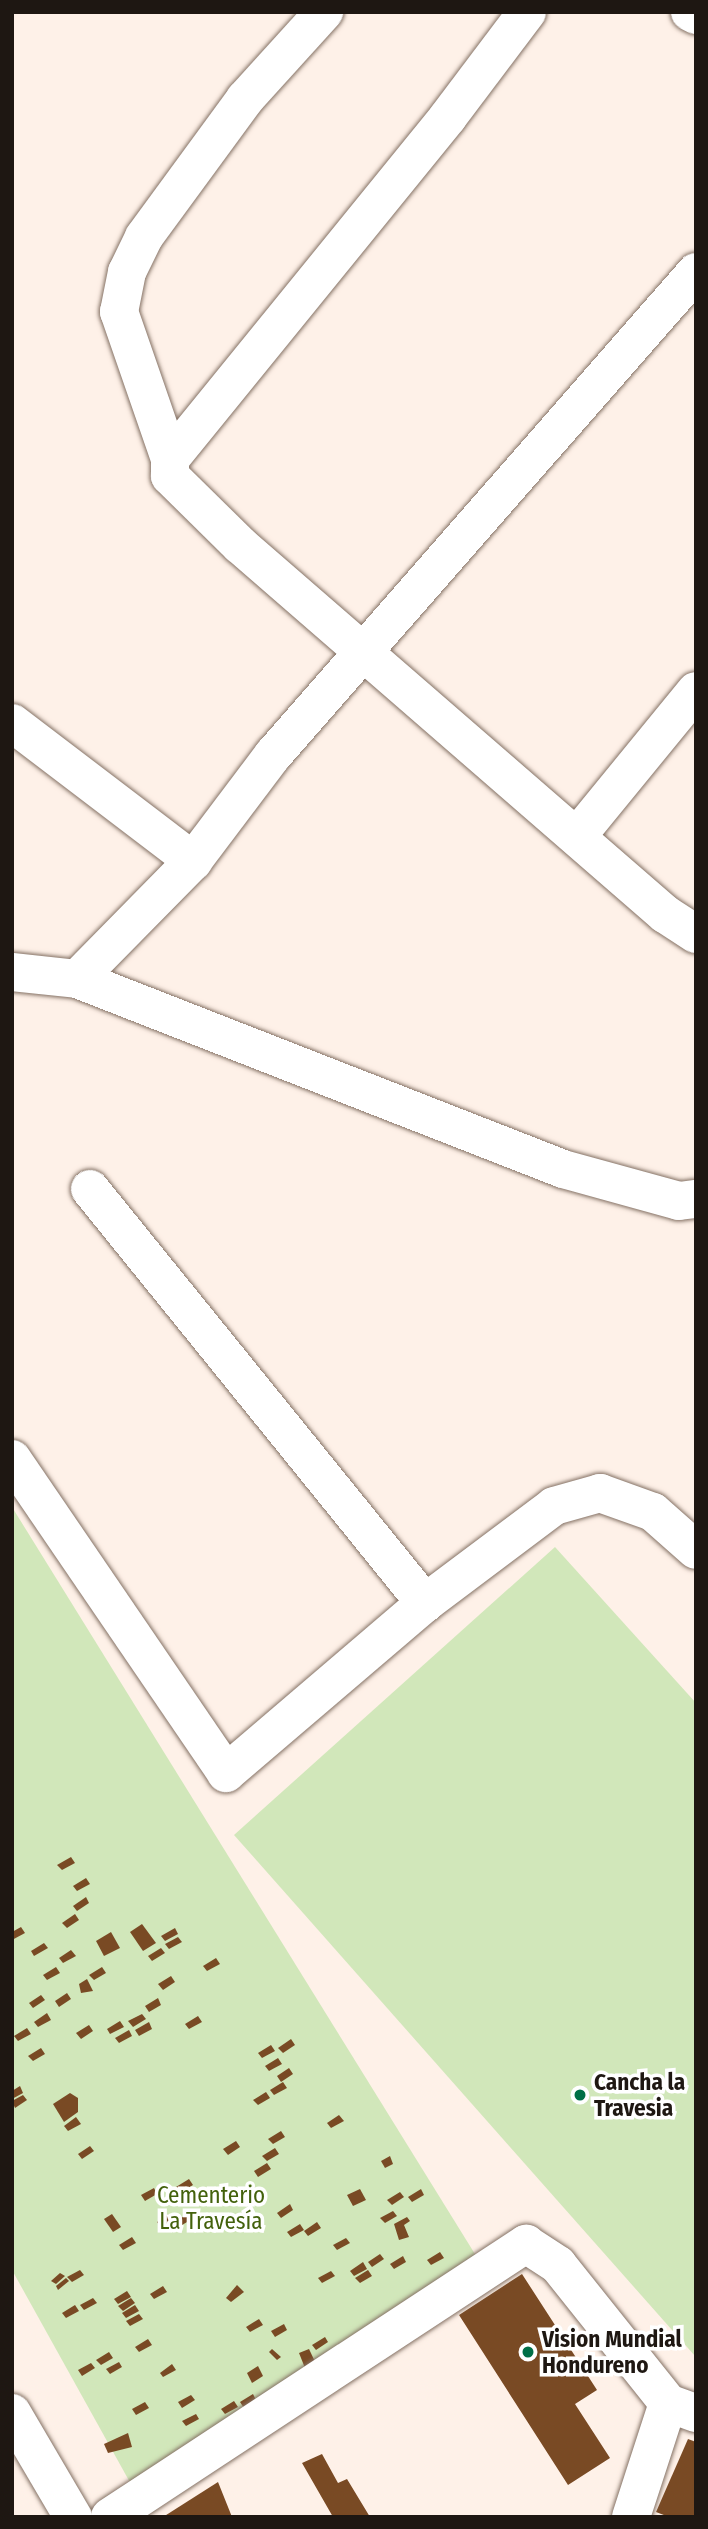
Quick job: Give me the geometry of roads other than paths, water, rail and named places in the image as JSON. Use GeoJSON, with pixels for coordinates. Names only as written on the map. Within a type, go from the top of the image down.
{"type":"FeatureCollection","features":[{"type":"Feature","properties":{"kind":"street"},"geometry":{"type":"LineString","coordinates":[[324,12],[245,99],[144,237],[127,272],[119,312],[170,459],[170,476],[240,545],[579,835],[665,914],[696,934]]}},
{"type":"Feature","properties":{"kind":"street"},"geometry":{"type":"LineString","coordinates":[[170,459],[448,117],[527,12]]}},
{"type":"Feature","properties":{"kind":"street"},"geometry":{"type":"LineString","coordinates":[[690,12],[696,15]]}},
{"type":"Feature","properties":{"kind":"street"},"geometry":{"type":"LineString","coordinates":[[77,979],[193,861],[273,755],[367,651],[696,272]]}},
{"type":"Feature","properties":{"kind":"street"},"geometry":{"type":"LineString","coordinates":[[579,835],[696,691]]}},
{"type":"Feature","properties":{"kind":"street"},"geometry":{"type":"LineString","coordinates":[[12,723],[193,861]]}},
{"type":"Feature","properties":{"kind":"street"},"geometry":{"type":"LineString","coordinates":[[12,972],[77,979],[563,1169],[680,1201],[696,1199]]}},
{"type":"Feature","properties":{"kind":"street"},"geometry":{"type":"LineString","coordinates":[[90,1189],[425,1603]]}},
{"type":"Feature","properties":{"kind":"street"},"geometry":{"type":"LineString","coordinates":[[12,1459],[226,1773],[425,1603],[554,1506],[600,1493],[653,1512],[696,1550]]}},
{"type":"Feature","properties":{"kind":"street"},"geometry":{"type":"LineString","coordinates":[[110,2517],[526,2244],[558,2265],[682,2408],[631,2517]]}},
{"type":"Feature","properties":{"kind":"street"},"geometry":{"type":"LineString","coordinates":[[12,2413],[73,2517]]}},
{"type":"Feature","properties":{"kind":"place","name":"Cancha la Travesia"},"geometry":{"type":"Point","coordinates":[580,2095]}},
{"type":"Feature","properties":{"kind":"place","name":"Vision Mundial Hondureno"},"geometry":{"type":"Point","coordinates":[528,2352]}},
{"type":"Feature","properties":{"kind":"park label","name":"Cementerio La Travesía"},"geometry":{"type":"Point","coordinates":[211,2208]}}]}
